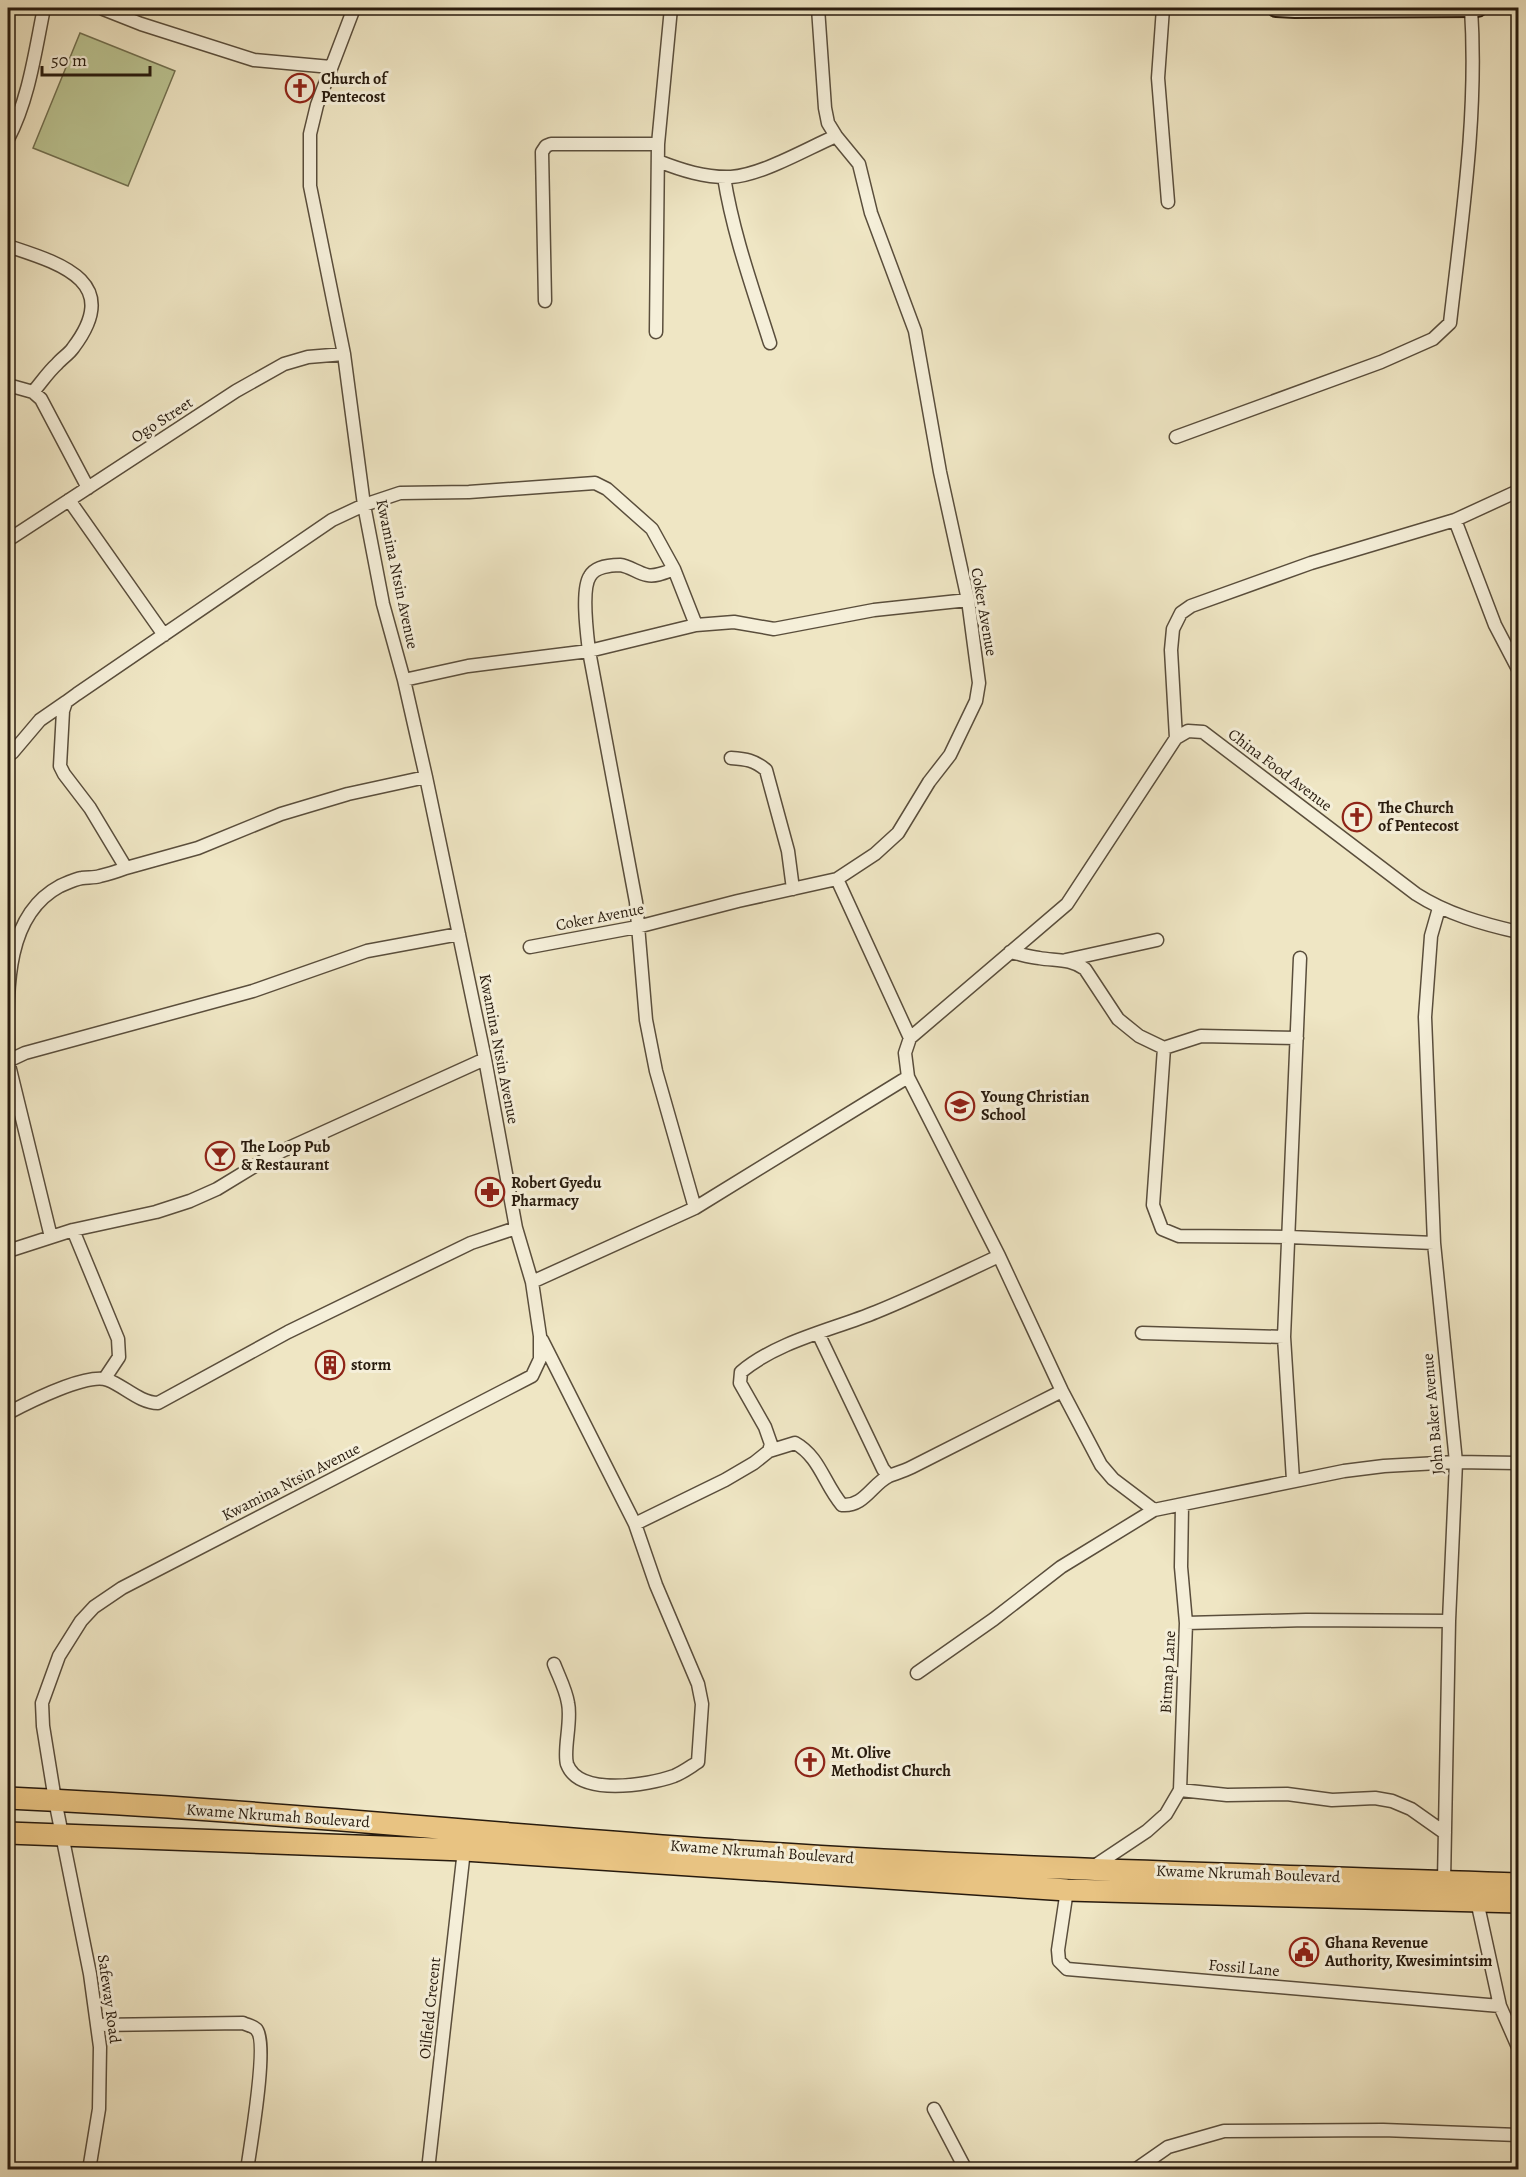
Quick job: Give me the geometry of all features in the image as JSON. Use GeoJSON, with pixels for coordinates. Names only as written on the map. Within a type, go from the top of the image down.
{"type":"FeatureCollection","features":[{"type":"Feature","properties":{"kind":"highway","name":"Kwame Nkrumah Boulevard"},"geometry":{"type":"LineString","coordinates":[[8,1798],[749,1852],[962,1864],[1518,1884]]}},
{"type":"Feature","properties":{"kind":"highway","name":"Kwame Nkrumah Boulevard"},"geometry":{"type":"LineString","coordinates":[[8,1833],[464,1851],[1066,1890],[1518,1902]]}},
{"type":"Feature","properties":{"kind":"street"},"geometry":{"type":"LineString","coordinates":[[8,139],[21,111],[26,93],[44,8]]}},
{"type":"Feature","properties":{"kind":"street","name":"Kwamina Ntsin Avenue"},"geometry":{"type":"LineString","coordinates":[[61,1835],[43,1726],[42,1703],[59,1656],[81,1621],[94,1607],[133,1583],[532,1376],[540,1359],[540,1336],[532,1282],[516,1228],[485,1059],[426,777],[404,680],[383,604],[364,505],[344,354],[309,176],[310,134],[317,105],[354,8]]}},
{"type":"Feature","properties":{"kind":"street"},"geometry":{"type":"LineString","coordinates":[[656,332],[658,144],[671,8]]}},
{"type":"Feature","properties":{"kind":"street","name":"Coker Avenue"},"geometry":{"type":"LineString","coordinates":[[530,947],[637,927],[837,879],[875,854],[898,833],[929,782],[950,755],[976,701],[979,683],[968,600],[940,472],[915,331],[871,213],[859,164],[828,123],[818,8]]}},
{"type":"Feature","properties":{"kind":"street"},"geometry":{"type":"LineString","coordinates":[[1163,8],[1158,78],[1168,202]]}},
{"type":"Feature","properties":{"kind":"street"},"geometry":{"type":"LineString","coordinates":[[1176,437],[1381,362],[1433,339],[1450,323],[1470,149],[1473,8],[1276,8]]}},
{"type":"Feature","properties":{"kind":"street"},"geometry":{"type":"LineString","coordinates":[[103,9],[141,24],[254,60],[331,67]]}},
{"type":"Feature","properties":{"kind":"street"},"geometry":{"type":"LineString","coordinates":[[658,161],[681,170],[707,176],[732,177],[761,170],[836,136]]}},
{"type":"Feature","properties":{"kind":"street"},"geometry":{"type":"LineString","coordinates":[[545,301],[542,152],[546,146],[551,144],[658,144]]}},
{"type":"Feature","properties":{"kind":"street"},"geometry":{"type":"LineString","coordinates":[[724,177],[744,259],[770,343]]}},
{"type":"Feature","properties":{"kind":"street"},"geometry":{"type":"LineString","coordinates":[[8,246],[54,262],[78,276],[88,289],[92,302],[90,316],[83,334],[72,350],[56,364],[33,392]]}},
{"type":"Feature","properties":{"kind":"street","name":"Ogo Street"},"geometry":{"type":"LineString","coordinates":[[8,540],[236,391],[284,364],[308,357],[344,354]]}},
{"type":"Feature","properties":{"kind":"street"},"geometry":{"type":"LineString","coordinates":[[8,386],[33,392],[41,399],[88,488]]}},
{"type":"Feature","properties":{"kind":"street"},"geometry":{"type":"LineString","coordinates":[[8,753],[12,753],[19,746],[40,720],[332,520],[364,505],[400,493],[469,492],[595,483],[607,489],[652,529],[674,569],[696,625]]}},
{"type":"Feature","properties":{"kind":"street"},"geometry":{"type":"LineString","coordinates":[[1154,1510],[1113,1479],[1101,1465],[1062,1391],[999,1256],[908,1077],[905,1053],[910,1038],[1067,904],[1176,738],[1171,650],[1173,629],[1181,613],[1191,606],[1286,572],[1455,520],[1518,491]]}},
{"type":"Feature","properties":{"kind":"street"},"geometry":{"type":"LineString","coordinates":[[69,500],[164,635]]}},
{"type":"Feature","properties":{"kind":"street"},"geometry":{"type":"LineString","coordinates":[[1455,520],[1495,625],[1518,669]]}},
{"type":"Feature","properties":{"kind":"street"},"geometry":{"type":"LineString","coordinates":[[674,569],[656,575],[647,575],[621,565],[602,567],[593,572],[588,578],[585,619],[588,651],[636,902],[646,1020],[656,1071],[695,1208]]}},
{"type":"Feature","properties":{"kind":"street"},"geometry":{"type":"LineString","coordinates":[[404,680],[468,666],[588,651],[696,625],[734,622],[774,629],[874,610],[968,600]]}},
{"type":"Feature","properties":{"kind":"street"},"geometry":{"type":"LineString","coordinates":[[66,702],[63,711],[60,766],[90,808],[126,868]]}},
{"type":"Feature","properties":{"kind":"street","name":"China Food Avenue"},"geometry":{"type":"LineString","coordinates":[[1176,738],[1188,731],[1203,732],[1416,894],[1438,908],[1497,928],[1518,932]]}},
{"type":"Feature","properties":{"kind":"street"},"geometry":{"type":"LineString","coordinates":[[731,758],[749,759],[757,762],[766,770],[788,851],[793,889]]}},
{"type":"Feature","properties":{"kind":"street"},"geometry":{"type":"LineString","coordinates":[[51,1237],[8,1061],[10,958],[16,935],[27,916],[44,896],[79,878],[97,877],[198,848],[281,814],[348,794],[426,777]]}},
{"type":"Feature","properties":{"kind":"street"},"geometry":{"type":"LineString","coordinates":[[837,879],[910,1038]]}},
{"type":"Feature","properties":{"kind":"street","name":"John Baker Avenue"},"geometry":{"type":"LineString","coordinates":[[1438,908],[1431,936],[1425,1017],[1434,1244],[1456,1462],[1449,1621],[1444,1881]]}},
{"type":"Feature","properties":{"kind":"street"},"geometry":{"type":"LineString","coordinates":[[8,1061],[25,1053],[254,991],[368,951],[459,934]]}},
{"type":"Feature","properties":{"kind":"street"},"geometry":{"type":"LineString","coordinates":[[1065,960],[1157,939]]}},
{"type":"Feature","properties":{"kind":"street"},"geometry":{"type":"LineString","coordinates":[[1010,952],[1078,964],[1085,969],[1118,1019],[1139,1036],[1164,1048],[1202,1036],[1297,1038]]}},
{"type":"Feature","properties":{"kind":"street"},"geometry":{"type":"LineString","coordinates":[[1293,1480],[1284,1336],[1300,958]]}},
{"type":"Feature","properties":{"kind":"street"},"geometry":{"type":"LineString","coordinates":[[1164,1048],[1153,1205],[1162,1229],[1179,1236],[1289,1237],[1434,1244]]}},
{"type":"Feature","properties":{"kind":"street"},"geometry":{"type":"LineString","coordinates":[[8,1251],[73,1230],[156,1212],[190,1201],[217,1189],[271,1156],[485,1059]]}},
{"type":"Feature","properties":{"kind":"street"},"geometry":{"type":"LineString","coordinates":[[532,1282],[695,1208],[908,1077]]}},
{"type":"Feature","properties":{"kind":"street"},"geometry":{"type":"LineString","coordinates":[[8,1413],[47,1394],[97,1378],[105,1378],[145,1400],[158,1403],[288,1332],[471,1243],[516,1228]]}},
{"type":"Feature","properties":{"kind":"street"},"geometry":{"type":"LineString","coordinates":[[73,1230],[118,1339],[119,1357],[105,1378]]}},
{"type":"Feature","properties":{"kind":"street"},"geometry":{"type":"LineString","coordinates":[[769,1451],[771,1444],[765,1427],[740,1383],[741,1372],[760,1359],[877,1311],[999,1256]]}},
{"type":"Feature","properties":{"kind":"street"},"geometry":{"type":"LineString","coordinates":[[1142,1333],[1284,1336]]}},
{"type":"Feature","properties":{"kind":"street"},"geometry":{"type":"LineString","coordinates":[[818,1334],[889,1476]]}},
{"type":"Feature","properties":{"kind":"street"},"geometry":{"type":"LineString","coordinates":[[540,1336],[635,1524],[656,1585],[698,1684],[702,1704],[698,1762],[677,1775],[653,1782],[614,1786],[585,1783],[573,1774],[566,1762],[568,1704],[554,1664]]}},
{"type":"Feature","properties":{"kind":"street"},"geometry":{"type":"LineString","coordinates":[[635,1524],[725,1480],[769,1451],[795,1443],[805,1449],[817,1462],[834,1496],[842,1505],[849,1505],[861,1500],[889,1476],[912,1467],[1062,1391]]}},
{"type":"Feature","properties":{"kind":"street"},"geometry":{"type":"LineString","coordinates":[[916,1673],[994,1619],[1061,1567],[1154,1510],[1293,1480],[1384,1466],[1456,1462],[1518,1463]]}},
{"type":"Feature","properties":{"kind":"street"},"geometry":{"type":"LineString","coordinates":[[1182,1504],[1181,1567],[1186,1623]]}},
{"type":"Feature","properties":{"kind":"street","name":"Bitmap Lane"},"geometry":{"type":"LineString","coordinates":[[1089,1869],[1147,1831],[1166,1814],[1180,1790],[1186,1623],[1306,1620],[1449,1621]]}},
{"type":"Feature","properties":{"kind":"street"},"geometry":{"type":"LineString","coordinates":[[1180,1790],[1227,1795],[1287,1794],[1332,1800],[1376,1798],[1392,1801],[1411,1809],[1445,1833]]}},
{"type":"Feature","properties":{"kind":"street","name":"Safeway Road"},"geometry":{"type":"LineString","coordinates":[[61,1835],[82,1932],[100,2047],[99,2109],[90,2169]]}},
{"type":"Feature","properties":{"kind":"street","name":"Oilfield Crecent"},"geometry":{"type":"LineString","coordinates":[[428,2169],[464,1851]]}},
{"type":"Feature","properties":{"kind":"street","name":"Fossil Lane"},"geometry":{"type":"LineString","coordinates":[[1066,1890],[1058,1950],[1059,1961],[1067,1969],[1500,2006]]}},
{"type":"Feature","properties":{"kind":"street"},"geometry":{"type":"LineString","coordinates":[[1477,1901],[1500,2006],[1518,2047]]}},
{"type":"Feature","properties":{"kind":"street"},"geometry":{"type":"LineString","coordinates":[[98,2025],[243,2023],[256,2029],[260,2036],[262,2060],[247,2169]]}},
{"type":"Feature","properties":{"kind":"street"},"geometry":{"type":"LineString","coordinates":[[934,2109],[966,2169]]}},
{"type":"Feature","properties":{"kind":"street"},"geometry":{"type":"LineString","coordinates":[[1135,2169],[1168,2146],[1224,2131],[1383,2130],[1518,2135]]}},
{"type":"Feature","properties":{"kind":"green space"},"geometry":{"type":"Polygon","coordinates":[[[80,33],[175,71],[128,186],[33,148],[80,33]]]}},
{"type":"Feature","properties":{"kind":"place","name":"Church of Pentecost"},"geometry":{"type":"Point","coordinates":[300,88]}},
{"type":"Feature","properties":{"kind":"place","name":"The Church of Pentecost"},"geometry":{"type":"Point","coordinates":[1357,817]}},
{"type":"Feature","properties":{"kind":"place","name":"Young Christian School"},"geometry":{"type":"Point","coordinates":[960,1106]}},
{"type":"Feature","properties":{"kind":"place","name":"The Loop Pub & Restaurant"},"geometry":{"type":"Point","coordinates":[220,1156]}},
{"type":"Feature","properties":{"kind":"place","name":"Robert Gyedu Pharmacy"},"geometry":{"type":"Point","coordinates":[490,1192]}},
{"type":"Feature","properties":{"kind":"place","name":"storm"},"geometry":{"type":"Point","coordinates":[330,1365]}},
{"type":"Feature","properties":{"kind":"place","name":"Mt. Olive Methodist Church"},"geometry":{"type":"Point","coordinates":[810,1762]}},
{"type":"Feature","properties":{"kind":"place","name":"Ghana Revenue Authority, Kwesimintsim"},"geometry":{"type":"Point","coordinates":[1304,1952]}}]}
